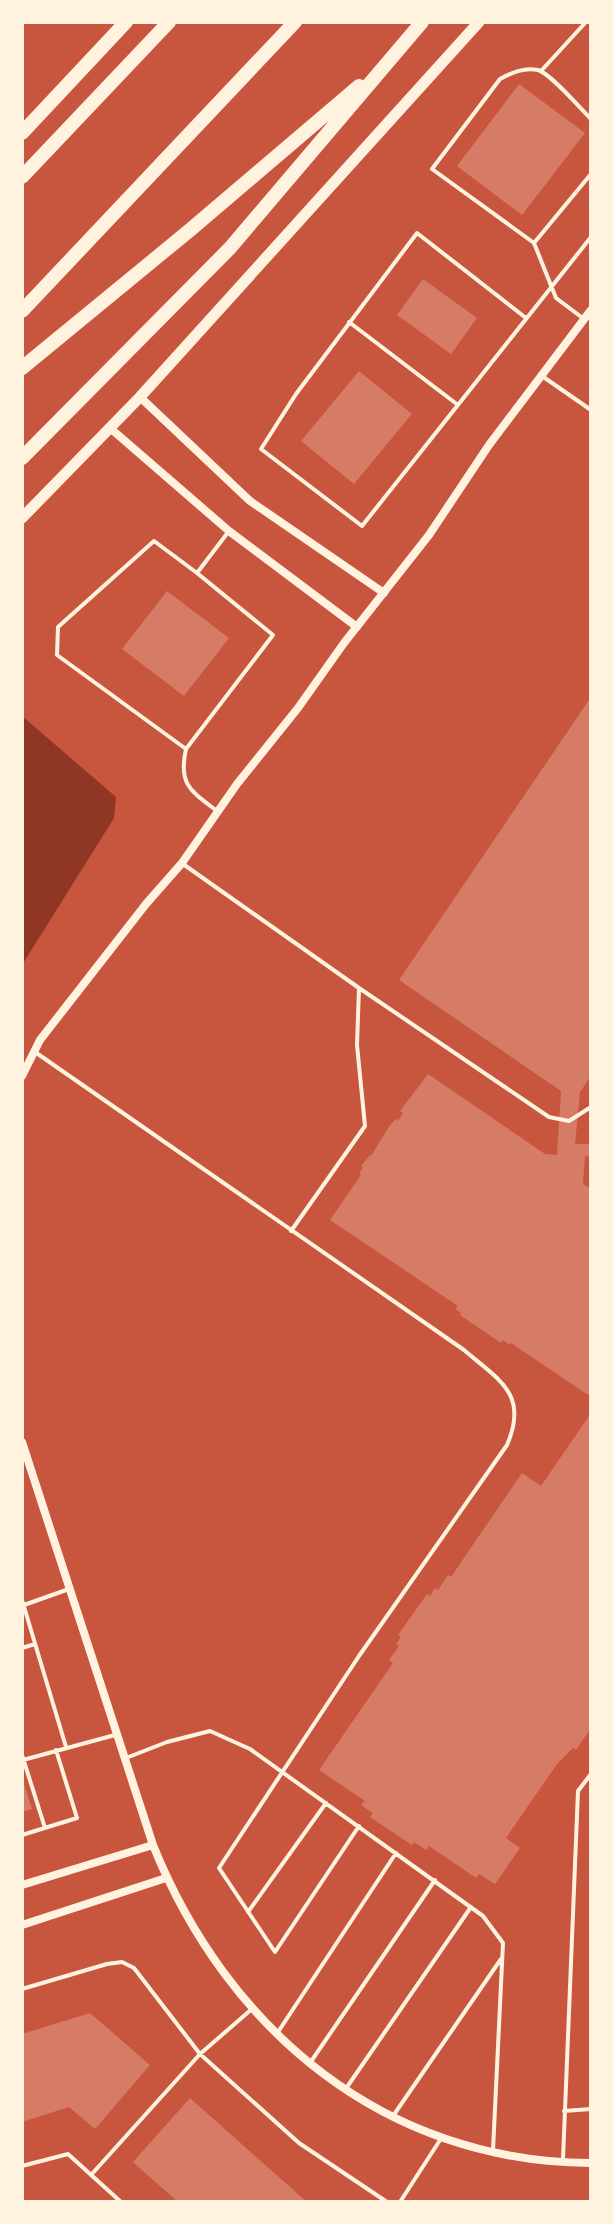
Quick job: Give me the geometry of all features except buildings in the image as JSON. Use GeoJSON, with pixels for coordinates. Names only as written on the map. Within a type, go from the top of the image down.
{"type":"FeatureCollection","features":[{"type":"Feature","properties":{"kind":"highway"},"geometry":{"type":"LineString","coordinates":[[22,133],[126,22]]}},
{"type":"Feature","properties":{"kind":"highway"},"geometry":{"type":"LineString","coordinates":[[22,177],[169,22]]}},
{"type":"Feature","properties":{"kind":"highway"},"geometry":{"type":"LineString","coordinates":[[22,311],[295,22]]}},
{"type":"Feature","properties":{"kind":"highway"},"geometry":{"type":"LineString","coordinates":[[22,458],[230,248],[422,22]]}},
{"type":"Feature","properties":{"kind":"highway"},"geometry":{"type":"LineString","coordinates":[[22,368],[201,220],[429,22]]}},
{"type":"Feature","properties":{"kind":"main road"},"geometry":{"type":"LineString","coordinates":[[22,518],[140,397],[479,22]]}},
{"type":"Feature","properties":{"kind":"street"},"geometry":{"type":"LineString","coordinates":[[22,1076],[33,1051],[146,904],[182,863],[217,811],[429,535],[489,445],[591,310]]}},
{"type":"Feature","properties":{"kind":"street"},"geometry":{"type":"LineString","coordinates":[[140,397],[250,501],[384,593]]}},
{"type":"Feature","properties":{"kind":"street"},"geometry":{"type":"LineString","coordinates":[[110,428],[229,531],[357,627]]}},
{"type":"Feature","properties":{"kind":"street"},"geometry":{"type":"LineString","coordinates":[[22,1442],[153,1845],[178,1903],[202,1944],[253,2008],[310,2064],[393,2116],[442,2137],[493,2152],[563,2163],[591,2163]]}},
{"type":"Feature","properties":{"kind":"street"},"geometry":{"type":"LineString","coordinates":[[22,1885],[153,1845]]}},
{"type":"Feature","properties":{"kind":"street"},"geometry":{"type":"LineString","coordinates":[[22,1925],[166,1878]]}},
{"type":"Feature","properties":{"kind":"lane"},"geometry":{"type":"LineString","coordinates":[[541,71],[586,22]]}},
{"type":"Feature","properties":{"kind":"lane"},"geometry":{"type":"LineString","coordinates":[[584,319],[556,298],[534,243],[432,169],[500,79],[526,69],[541,71],[591,119]]}},
{"type":"Feature","properties":{"kind":"lane"},"geometry":{"type":"LineString","coordinates":[[534,243],[591,174]]}},
{"type":"Feature","properties":{"kind":"lane"},"geometry":{"type":"LineString","coordinates":[[526,318],[417,233],[296,394],[261,449],[362,526],[591,237]]}},
{"type":"Feature","properties":{"kind":"lane"},"geometry":{"type":"LineString","coordinates":[[349,322],[458,405]]}},
{"type":"Feature","properties":{"kind":"lane"},"geometry":{"type":"LineString","coordinates":[[542,376],[591,410]]}},
{"type":"Feature","properties":{"kind":"lane"},"geometry":{"type":"LineString","coordinates":[[197,573],[229,531]]}},
{"type":"Feature","properties":{"kind":"lane"},"geometry":{"type":"LineString","coordinates":[[186,749],[57,655],[58,627],[154,541],[273,635],[186,749],[182,768],[190,791],[217,811]]}},
{"type":"Feature","properties":{"kind":"lane"},"geometry":{"type":"LineString","coordinates":[[182,863],[549,1117],[569,1121],[591,1107]]}},
{"type":"Feature","properties":{"kind":"lane"},"geometry":{"type":"LineString","coordinates":[[291,1231],[365,1126],[357,1045],[359,988]]}},
{"type":"Feature","properties":{"kind":"lane"},"geometry":{"type":"LineString","coordinates":[[33,1051],[464,1350],[508,1387],[516,1424],[507,1445],[359,1656],[219,1868],[275,1952],[359,1826]]}},
{"type":"Feature","properties":{"kind":"lane"},"geometry":{"type":"LineString","coordinates":[[66,1747],[23,1603],[69,1589]]}},
{"type":"Feature","properties":{"kind":"lane"},"geometry":{"type":"LineString","coordinates":[[22,1648],[35,1644]]}},
{"type":"Feature","properties":{"kind":"lane"},"geometry":{"type":"LineString","coordinates":[[123,1759],[167,1742],[210,1731],[250,1749],[483,1916],[503,1943],[493,2152]]}},
{"type":"Feature","properties":{"kind":"lane"},"geometry":{"type":"LineString","coordinates":[[45,1828],[23,1757],[115,1735]]}},
{"type":"Feature","properties":{"kind":"lane"},"geometry":{"type":"LineString","coordinates":[[22,1835],[77,1818],[56,1750]]}},
{"type":"Feature","properties":{"kind":"lane"},"geometry":{"type":"LineString","coordinates":[[563,2163],[578,1791],[591,1774]]}},
{"type":"Feature","properties":{"kind":"lane"},"geometry":{"type":"LineString","coordinates":[[248,1912],[326,1802]]}},
{"type":"Feature","properties":{"kind":"lane"},"geometry":{"type":"LineString","coordinates":[[277,2034],[396,1853]]}},
{"type":"Feature","properties":{"kind":"lane"},"geometry":{"type":"LineString","coordinates":[[310,2064],[435,1880]]}},
{"type":"Feature","properties":{"kind":"lane"},"geometry":{"type":"LineString","coordinates":[[346,2089],[471,1907]]}},
{"type":"Feature","properties":{"kind":"lane"},"geometry":{"type":"LineString","coordinates":[[393,2116],[502,1957]]}},
{"type":"Feature","properties":{"kind":"lane"},"geometry":{"type":"LineString","coordinates":[[22,1989],[107,1964],[122,1962],[134,1968],[200,2054],[299,2143],[387,2202]]}},
{"type":"Feature","properties":{"kind":"lane"},"geometry":{"type":"LineString","coordinates":[[91,2175],[200,2054],[253,2008]]}},
{"type":"Feature","properties":{"kind":"lane"},"geometry":{"type":"LineString","coordinates":[[564,2111],[591,2109]]}},
{"type":"Feature","properties":{"kind":"lane"},"geometry":{"type":"LineString","coordinates":[[400,2202],[442,2137]]}},
{"type":"Feature","properties":{"kind":"lane"},"geometry":{"type":"LineString","coordinates":[[22,2166],[68,2154],[121,2202]]}},
{"type":"Feature","properties":{"kind":"shaded area"},"geometry":{"type":"Polygon","coordinates":[[[22,716],[116,797],[114,818],[22,965],[22,716]]]}}]}
